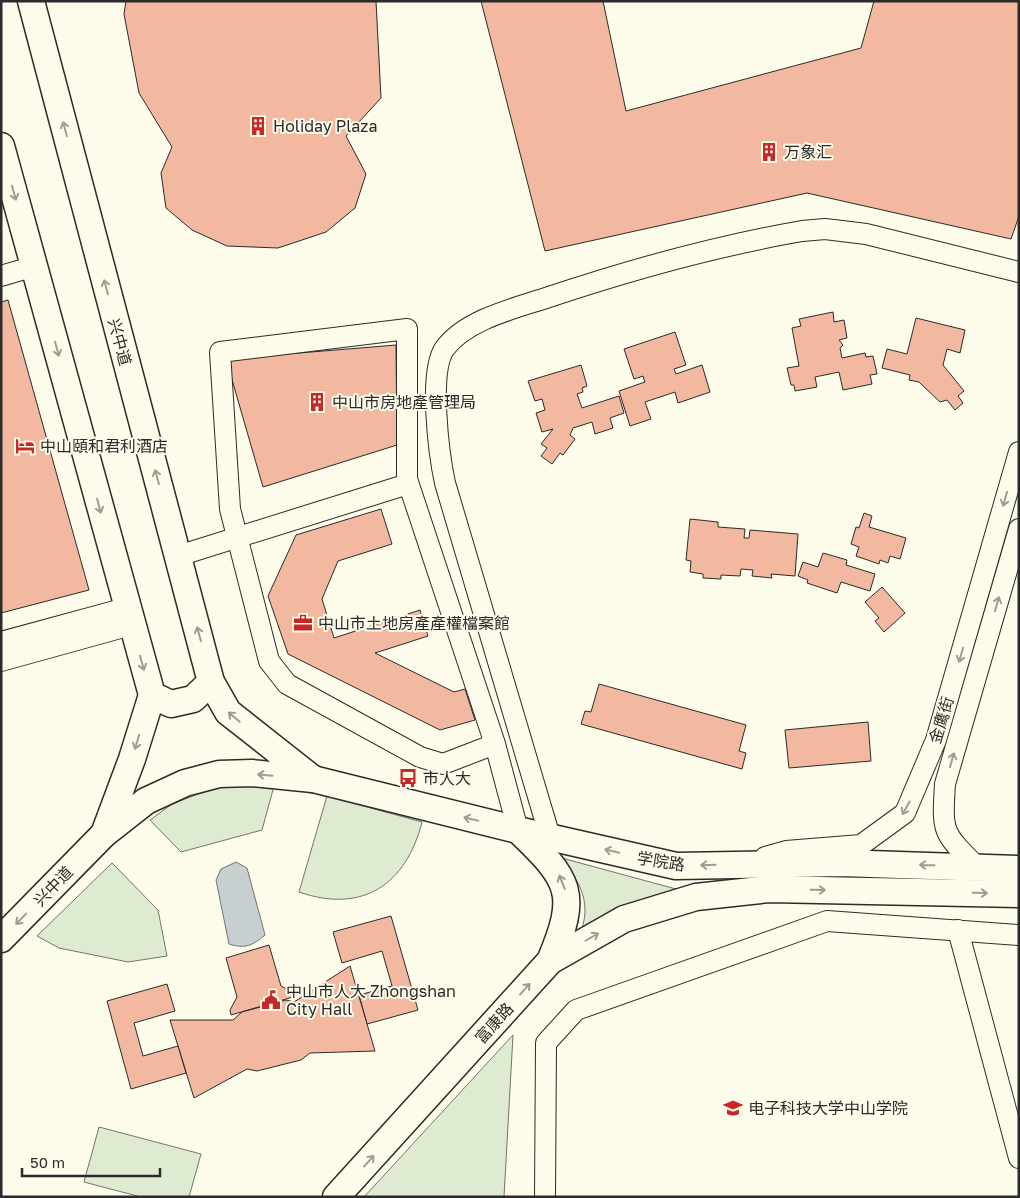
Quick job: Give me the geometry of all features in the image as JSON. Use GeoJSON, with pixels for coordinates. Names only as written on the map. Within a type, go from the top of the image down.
{"type":"FeatureCollection","features":[{"type":"Feature","properties":{"kind":"main road","name":"兴中道"},"geometry":{"type":"LineString","coordinates":[[31,1],[211,682],[228,712],[313,779]]}},
{"type":"Feature","properties":{"kind":"main road"},"geometry":{"type":"LineString","coordinates":[[1,146],[152,696],[132,759],[104,834]]}},
{"type":"Feature","properties":{"kind":"main road"},"geometry":{"type":"LineString","coordinates":[[152,696],[170,704],[193,699],[211,682]]}},
{"type":"Feature","properties":{"kind":"main road","name":"兴中道"},"geometry":{"type":"LineString","coordinates":[[1,939],[104,834],[146,801],[184,783],[219,774],[252,773],[313,779]]}},
{"type":"Feature","properties":{"kind":"main road","name":"学院路"},"geometry":{"type":"LineString","coordinates":[[313,779],[518,830],[676,866],[840,863],[976,866],[1019,869]]}},
{"type":"Feature","properties":{"kind":"main road","name":"富康路"},"geometry":{"type":"LineString","coordinates":[[336,1197],[550,961],[563,931],[568,903],[563,881],[550,861],[518,830]]}},
{"type":"Feature","properties":{"kind":"main road"},"geometry":{"type":"LineString","coordinates":[[550,961],[624,918],[696,897],[769,889],[1019,894]]}},
{"type":"Feature","properties":{"kind":"street"},"geometry":{"type":"LineString","coordinates":[[550,837],[444,483],[436,413],[437,380],[444,350],[455,338],[476,324],[586,285],[663,260],[802,231],[825,229],[866,234],[1019,272]]}},
{"type":"Feature","properties":{"kind":"street"},"geometry":{"type":"LineString","coordinates":[[1,276],[35,266]]}},
{"type":"Feature","properties":{"kind":"street"},"geometry":{"type":"LineString","coordinates":[[495,744],[443,764],[420,757],[287,684],[269,661],[230,509],[220,352],[406,329],[408,484],[495,744],[518,830]]}},
{"type":"Feature","properties":{"kind":"street","name":"金鹰街"},"geometry":{"type":"LineString","coordinates":[[739,864],[786,851],[861,845],[904,813],[936,740],[1019,452]]}},
{"type":"Feature","properties":{"kind":"street"},"geometry":{"type":"LineString","coordinates":[[178,556],[408,484]]}},
{"type":"Feature","properties":{"kind":"street","name":"金鹰街"},"geometry":{"type":"LineString","coordinates":[[976,866],[950,840],[943,820],[945,784],[1019,528]]}},
{"type":"Feature","properties":{"kind":"street"},"geometry":{"type":"LineString","coordinates":[[1,642],[129,616]]}},
{"type":"Feature","properties":{"kind":"street"},"geometry":{"type":"LineString","coordinates":[[1,661],[129,616]]}},
{"type":"Feature","properties":{"kind":"street"},"geometry":{"type":"LineString","coordinates":[[545,1197],[546,1043],[576,1010],[827,921],[1019,935]]}},
{"type":"Feature","properties":{"kind":"street"},"geometry":{"type":"LineString","coordinates":[[958,930],[1019,1158]]}},
{"type":"Feature","properties":{"kind":"green space"},"geometry":{"type":"Polygon","coordinates":[[[219,786],[274,786],[262,830],[181,852],[150,820],[172,804],[219,786]]]}},
{"type":"Feature","properties":{"kind":"green space"},"geometry":{"type":"Polygon","coordinates":[[[327,796],[422,822],[415,844],[405,863],[393,878],[378,889],[361,896],[343,899],[322,898],[299,892],[327,796]]]}},
{"type":"Feature","properties":{"kind":"green space"},"geometry":{"type":"Polygon","coordinates":[[[558,857],[687,892],[579,936],[585,914],[585,903],[573,875],[558,857]]]}},
{"type":"Feature","properties":{"kind":"green space"},"geometry":{"type":"Polygon","coordinates":[[[112,863],[158,910],[167,956],[128,962],[59,948],[37,936],[112,863]]]}},
{"type":"Feature","properties":{"kind":"green space"},"geometry":{"type":"Polygon","coordinates":[[[513,1035],[504,1197],[364,1197],[513,1035]]]}},
{"type":"Feature","properties":{"kind":"green space"},"geometry":{"type":"Polygon","coordinates":[[[99,1127],[201,1154],[189,1197],[141,1197],[84,1182],[99,1127]]]}},
{"type":"Feature","properties":{"kind":"shaded area"},"geometry":{"type":"Polygon","coordinates":[[[236,862],[247,868],[265,935],[248,946],[229,944],[216,880],[221,869],[236,862]]]}},
{"type":"Feature","properties":{"kind":"building","name":"Holiday Plaza"},"geometry":{"type":"Polygon","coordinates":[[[126,1],[376,1],[381,98],[346,136],[366,174],[355,208],[326,232],[278,248],[227,246],[192,230],[166,208],[161,173],[172,147],[139,93],[124,14],[126,1]]]}},
{"type":"Feature","properties":{"kind":"building","name":"万象汇"},"geometry":{"type":"Polygon","coordinates":[[[481,1],[603,1],[626,111],[861,48],[874,1],[1019,1],[1019,216],[1011,239],[807,193],[545,251],[481,1]]]}},
{"type":"Feature","properties":{"kind":"building","name":"中山頤和君利酒店"},"geometry":{"type":"Polygon","coordinates":[[[8,300],[89,590],[1,613],[1,302],[8,300]]]}},
{"type":"Feature","properties":{"kind":"building"},"geometry":{"type":"Polygon","coordinates":[[[833,312],[834,322],[844,320],[847,338],[839,340],[843,345],[840,348],[842,358],[865,353],[866,357],[873,356],[877,374],[870,375],[872,384],[843,390],[839,372],[815,377],[817,387],[795,391],[794,385],[791,385],[787,368],[799,366],[792,328],[801,326],[799,319],[833,312]]]}},
{"type":"Feature","properties":{"kind":"building"},"geometry":{"type":"Polygon","coordinates":[[[916,318],[965,330],[960,353],[947,349],[943,365],[964,391],[958,396],[963,403],[955,410],[947,400],[940,402],[919,382],[909,380],[910,375],[882,368],[887,349],[907,354],[916,318]]]}},
{"type":"Feature","properties":{"kind":"building"},"geometry":{"type":"Polygon","coordinates":[[[675,332],[686,365],[674,369],[676,374],[702,365],[710,392],[678,403],[675,392],[645,402],[651,419],[630,426],[619,391],[645,382],[643,376],[634,379],[624,349],[675,332]]]}},
{"type":"Feature","properties":{"kind":"building","name":"中山市房地產管理局"},"geometry":{"type":"Polygon","coordinates":[[[396,345],[397,445],[263,487],[226,359],[396,345]]]}},
{"type":"Feature","properties":{"kind":"building"},"geometry":{"type":"Polygon","coordinates":[[[581,365],[587,386],[582,388],[583,392],[577,394],[582,408],[619,396],[624,413],[610,418],[613,428],[595,434],[592,422],[573,428],[570,435],[575,439],[563,455],[560,453],[552,464],[541,456],[547,448],[541,444],[553,429],[542,432],[536,413],[545,410],[542,399],[535,401],[528,381],[581,365]]]}},
{"type":"Feature","properties":{"kind":"building","name":"中山市土地房產產權檔案館"},"geometry":{"type":"Polygon","coordinates":[[[381,509],[392,544],[338,561],[322,599],[334,638],[420,610],[428,636],[375,653],[454,692],[465,689],[475,720],[440,730],[288,654],[268,596],[296,535],[381,509]]]}},
{"type":"Feature","properties":{"kind":"building"},"geometry":{"type":"Polygon","coordinates":[[[864,513],[872,516],[869,527],[906,538],[900,559],[890,556],[888,563],[880,560],[879,564],[856,556],[859,547],[851,544],[856,527],[859,528],[864,513]]]}},
{"type":"Feature","properties":{"kind":"building"},"geometry":{"type":"Polygon","coordinates":[[[690,519],[718,522],[718,527],[745,529],[744,538],[749,538],[750,530],[798,534],[795,576],[771,574],[772,578],[752,576],[753,570],[741,569],[740,576],[721,575],[721,579],[703,578],[703,574],[690,572],[691,561],[686,560],[690,519]]]}},
{"type":"Feature","properties":{"kind":"building"},"geometry":{"type":"Polygon","coordinates":[[[823,553],[847,560],[846,565],[875,574],[870,591],[841,582],[837,593],[807,583],[808,580],[798,576],[803,562],[818,567],[823,553]]]}},
{"type":"Feature","properties":{"kind":"building"},"geometry":{"type":"Polygon","coordinates":[[[882,587],[905,613],[884,632],[875,621],[879,618],[865,602],[882,587]]]}},
{"type":"Feature","properties":{"kind":"building"},"geometry":{"type":"Polygon","coordinates":[[[599,684],[746,725],[739,751],[746,753],[742,769],[581,724],[585,711],[591,712],[599,684]]]}},
{"type":"Feature","properties":{"kind":"building"},"geometry":{"type":"Polygon","coordinates":[[[868,722],[871,761],[789,768],[785,730],[868,722]]]}},
{"type":"Feature","properties":{"kind":"building"},"geometry":{"type":"Polygon","coordinates":[[[391,916],[418,1010],[367,1024],[359,995],[392,986],[382,951],[342,963],[333,932],[391,916]]]}},
{"type":"Feature","properties":{"kind":"building"},"geometry":{"type":"Polygon","coordinates":[[[269,945],[281,986],[292,992],[293,997],[231,1015],[230,1010],[237,997],[226,958],[269,945]]]}},
{"type":"Feature","properties":{"kind":"building"},"geometry":{"type":"Polygon","coordinates":[[[350,966],[375,1051],[310,1053],[301,1060],[257,1071],[247,1069],[194,1098],[170,1020],[233,1020],[242,1012],[286,1000],[294,1002],[350,966]]]}},
{"type":"Feature","properties":{"kind":"building"},"geometry":{"type":"Polygon","coordinates":[[[167,984],[175,1011],[134,1023],[143,1056],[178,1046],[186,1073],[131,1089],[107,1001],[167,984]]]}},
{"type":"Feature","properties":{"kind":"place","name":"Holiday Plaza"},"geometry":{"type":"Point","coordinates":[258,126]}},
{"type":"Feature","properties":{"kind":"place","name":"万象汇"},"geometry":{"type":"Point","coordinates":[769,152]}},
{"type":"Feature","properties":{"kind":"place","name":"中山市房地產管理局"},"geometry":{"type":"Point","coordinates":[317,402]}},
{"type":"Feature","properties":{"kind":"place","name":"中山頤和君利酒店"},"geometry":{"type":"Point","coordinates":[25,446]}},
{"type":"Feature","properties":{"kind":"place","name":"中山市土地房產產權檔案館"},"geometry":{"type":"Point","coordinates":[303,623]}},
{"type":"Feature","properties":{"kind":"place","name":"市人大"},"geometry":{"type":"Point","coordinates":[408,778]}},
{"type":"Feature","properties":{"kind":"place","name":"中山市人大 Zhongshan City Hall"},"geometry":{"type":"Point","coordinates":[271,1000]}},
{"type":"Feature","properties":{"kind":"place","name":"电子科技大学中山学院"},"geometry":{"type":"Point","coordinates":[733,1108]}}]}
